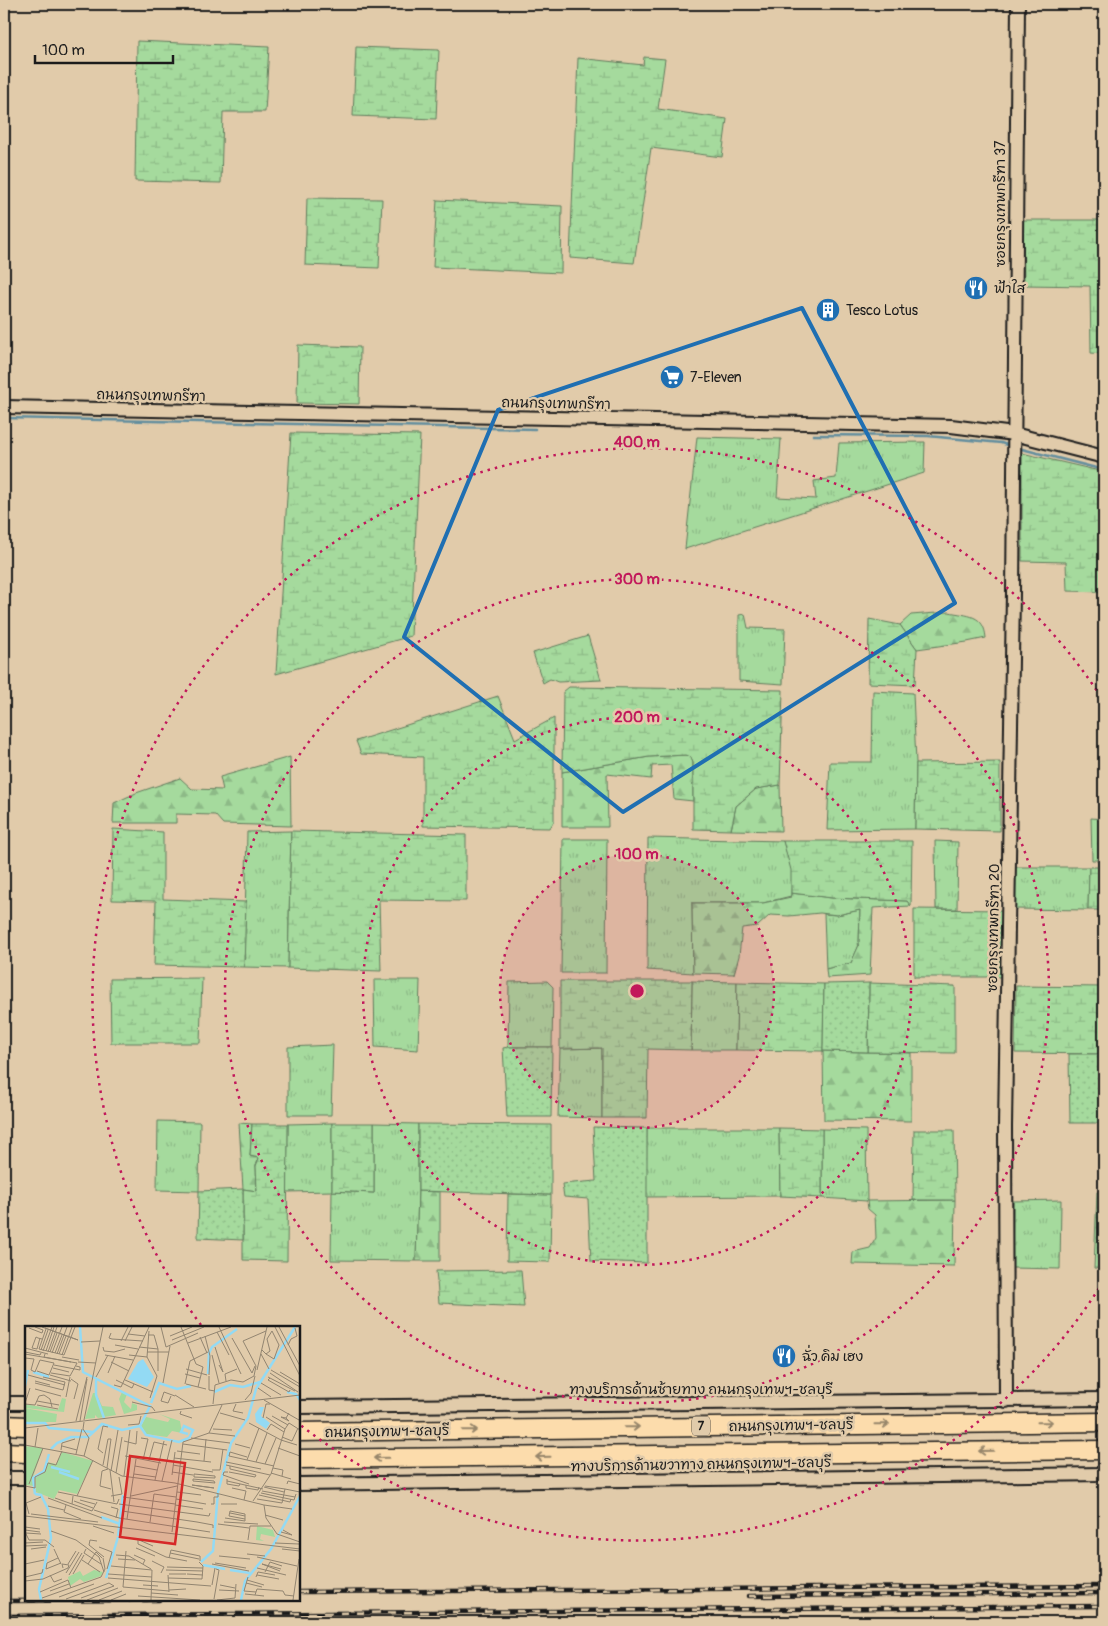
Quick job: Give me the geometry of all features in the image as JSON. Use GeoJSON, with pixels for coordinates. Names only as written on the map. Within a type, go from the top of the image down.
{"type":"FeatureCollection","features":[{"type":"Feature","properties":{"kind":"highway","name":"ถนนกรุงเทพฯ-ชลบุรี"},"geometry":{"type":"LineString","coordinates":[[300,1432],[1104,1422]]}},
{"type":"Feature","properties":{"kind":"highway"},"geometry":{"type":"LineString","coordinates":[[4,1425],[25,1426]]}},
{"type":"Feature","properties":{"kind":"highway","name":"ถนนกรุงเทพฯ-ชลบุรี"},"geometry":{"type":"LineString","coordinates":[[300,1459],[1104,1450]]}},
{"type":"Feature","properties":{"kind":"highway"},"geometry":{"type":"LineString","coordinates":[[4,1452],[25,1453]]}},
{"type":"Feature","properties":{"kind":"main road","name":"ซอยกรุงเทพกรีฑา 37"},"geometry":{"type":"LineString","coordinates":[[1014,444],[1018,4]]}},
{"type":"Feature","properties":{"kind":"main road","name":"ถนนกรุงเทพกรีฑา"},"geometry":{"type":"LineString","coordinates":[[4,407],[951,426],[1014,444],[1104,457]]}},
{"type":"Feature","properties":{"kind":"main road","name":"ซอยกรุงเทพกรีฑา 20"},"geometry":{"type":"LineString","coordinates":[[1006,1401],[1005,1127],[1014,444]]}},
{"type":"Feature","properties":{"kind":"main road","name":"ทางบริการด้านซ้ายทาง ถนนกรุงเทพฯ-ชลบุรี"},"geometry":{"type":"LineString","coordinates":[[300,1408],[1104,1399]]}},
{"type":"Feature","properties":{"kind":"main road"},"geometry":{"type":"LineString","coordinates":[[4,1403],[25,1403]]}},
{"type":"Feature","properties":{"kind":"main road","name":"ทางบริการด้านขวาทาง ถนนกรุงเทพฯ-ชลบุรี"},"geometry":{"type":"LineString","coordinates":[[300,1484],[1104,1474]]}},
{"type":"Feature","properties":{"kind":"main road"},"geometry":{"type":"LineString","coordinates":[[4,1478],[25,1478]]}},
{"type":"Feature","properties":{"kind":"highlighted area"},"geometry":{"type":"Polygon","coordinates":[[[802,308],[955,603],[623,812],[404,637],[498,410],[802,308]]]}},
{"type":"Feature","properties":{"kind":"green space"},"geometry":{"type":"Polygon","coordinates":[[[137,41],[269,47],[265,112],[223,112],[221,183],[135,181],[137,41]]]}},
{"type":"Feature","properties":{"kind":"green space"},"geometry":{"type":"Polygon","coordinates":[[[356,47],[439,50],[436,119],[353,116],[356,47]]]}},
{"type":"Feature","properties":{"kind":"green space"},"geometry":{"type":"Polygon","coordinates":[[[644,57],[665,59],[658,109],[727,119],[722,157],[651,148],[634,263],[570,258],[578,58],[643,65],[644,57]]]}},
{"type":"Feature","properties":{"kind":"green space"},"geometry":{"type":"Polygon","coordinates":[[[307,198],[382,199],[379,268],[305,265],[307,198]]]}},
{"type":"Feature","properties":{"kind":"green space"},"geometry":{"type":"Polygon","coordinates":[[[437,200],[562,206],[561,273],[433,267],[437,200]]]}},
{"type":"Feature","properties":{"kind":"green space"},"geometry":{"type":"Polygon","coordinates":[[[1023,220],[1104,220],[1104,354],[1091,353],[1090,286],[1024,285],[1023,220]]]}},
{"type":"Feature","properties":{"kind":"green space"},"geometry":{"type":"Polygon","coordinates":[[[298,345],[360,347],[359,404],[297,403],[298,345]]]}},
{"type":"Feature","properties":{"kind":"green space"},"geometry":{"type":"Polygon","coordinates":[[[291,433],[420,435],[411,636],[276,674],[291,433]]]}},
{"type":"Feature","properties":{"kind":"green space"},"geometry":{"type":"Polygon","coordinates":[[[697,437],[781,439],[777,497],[816,499],[814,481],[836,478],[839,443],[925,442],[924,473],[685,549],[697,437]]]}},
{"type":"Feature","properties":{"kind":"green space"},"geometry":{"type":"Polygon","coordinates":[[[1022,453],[1104,472],[1104,592],[1067,591],[1066,562],[1022,561],[1022,453]]]}},
{"type":"Feature","properties":{"kind":"green space"},"geometry":{"type":"Polygon","coordinates":[[[949,612],[978,620],[985,630],[986,638],[917,649],[900,625],[911,615],[949,612]]]}},
{"type":"Feature","properties":{"kind":"green space"},"geometry":{"type":"Polygon","coordinates":[[[745,614],[748,628],[785,629],[783,684],[739,681],[739,615],[745,614]]]}},
{"type":"Feature","properties":{"kind":"green space"},"geometry":{"type":"Polygon","coordinates":[[[869,619],[900,625],[917,649],[915,685],[868,683],[869,619]]]}},
{"type":"Feature","properties":{"kind":"green space"},"geometry":{"type":"Polygon","coordinates":[[[588,636],[601,680],[558,682],[550,679],[543,683],[533,653],[588,636]]]}},
{"type":"Feature","properties":{"kind":"green space"},"geometry":{"type":"Polygon","coordinates":[[[569,687],[783,690],[780,785],[756,789],[736,806],[731,830],[693,829],[693,763],[691,757],[686,755],[649,757],[562,772],[563,692],[569,687]]]}},
{"type":"Feature","properties":{"kind":"green space"},"geometry":{"type":"Polygon","coordinates":[[[873,691],[913,693],[916,763],[915,829],[827,830],[830,762],[872,762],[873,691]]]}},
{"type":"Feature","properties":{"kind":"green space"},"geometry":{"type":"Polygon","coordinates":[[[498,696],[515,739],[554,718],[554,821],[550,828],[423,826],[423,757],[361,754],[356,741],[498,696]]]}},
{"type":"Feature","properties":{"kind":"green space"},"geometry":{"type":"Polygon","coordinates":[[[686,755],[691,757],[693,763],[693,801],[674,799],[671,765],[652,766],[651,779],[607,774],[608,827],[562,827],[562,772],[649,757],[686,755]]]}},
{"type":"Feature","properties":{"kind":"green space"},"geometry":{"type":"Polygon","coordinates":[[[290,757],[291,826],[223,824],[215,815],[176,814],[176,823],[113,823],[114,803],[136,793],[180,778],[192,789],[223,790],[220,777],[290,757]]]}},
{"type":"Feature","properties":{"kind":"green space"},"geometry":{"type":"Polygon","coordinates":[[[1000,762],[1000,831],[915,829],[916,763],[1000,762]]]}},
{"type":"Feature","properties":{"kind":"green space"},"geometry":{"type":"Polygon","coordinates":[[[780,785],[781,831],[731,830],[736,806],[756,789],[780,785]]]}},
{"type":"Feature","properties":{"kind":"green space"},"geometry":{"type":"Polygon","coordinates":[[[1091,818],[1104,819],[1104,860],[1092,860],[1091,818]]]}},
{"type":"Feature","properties":{"kind":"green space"},"geometry":{"type":"Polygon","coordinates":[[[113,829],[163,832],[163,899],[246,902],[244,967],[154,965],[156,901],[112,900],[113,829]]]}},
{"type":"Feature","properties":{"kind":"green space"},"geometry":{"type":"Polygon","coordinates":[[[291,831],[288,968],[244,967],[247,832],[291,831]]]}},
{"type":"Feature","properties":{"kind":"green space"},"geometry":{"type":"Polygon","coordinates":[[[291,831],[466,835],[466,901],[379,900],[381,971],[288,968],[291,831]]]}},
{"type":"Feature","properties":{"kind":"green space"},"geometry":{"type":"Polygon","coordinates":[[[648,838],[783,841],[792,870],[791,896],[763,903],[692,903],[693,973],[647,970],[648,838]]]}},
{"type":"Feature","properties":{"kind":"green space"},"geometry":{"type":"Polygon","coordinates":[[[563,839],[607,839],[606,973],[561,973],[563,839]]]}},
{"type":"Feature","properties":{"kind":"green space"},"geometry":{"type":"Polygon","coordinates":[[[783,841],[912,841],[911,906],[907,901],[832,898],[791,893],[791,870],[783,841]]]}},
{"type":"Feature","properties":{"kind":"green space"},"geometry":{"type":"Polygon","coordinates":[[[935,841],[958,842],[957,909],[936,909],[935,841]]]}},
{"type":"Feature","properties":{"kind":"green space"},"geometry":{"type":"Polygon","coordinates":[[[1015,867],[1089,867],[1088,910],[1015,909],[1015,867]]]}},
{"type":"Feature","properties":{"kind":"green space"},"geometry":{"type":"Polygon","coordinates":[[[1089,867],[1104,867],[1104,910],[1088,910],[1089,867]]]}},
{"type":"Feature","properties":{"kind":"green space"},"geometry":{"type":"Polygon","coordinates":[[[791,893],[832,898],[907,901],[911,906],[873,908],[870,975],[827,978],[826,969],[851,963],[859,945],[860,910],[837,915],[820,913],[789,916],[770,915],[758,926],[742,928],[739,956],[734,974],[693,973],[692,903],[763,903],[791,897],[791,893]]]}},
{"type":"Feature","properties":{"kind":"green space"},"geometry":{"type":"Polygon","coordinates":[[[914,909],[1002,910],[1000,977],[914,977],[914,909]]]}},
{"type":"Feature","properties":{"kind":"green space"},"geometry":{"type":"Polygon","coordinates":[[[860,910],[859,945],[851,963],[826,969],[824,914],[837,915],[860,910]]]}},
{"type":"Feature","properties":{"kind":"green space"},"geometry":{"type":"Polygon","coordinates":[[[202,978],[200,1043],[111,1043],[110,979],[202,978]]]}},
{"type":"Feature","properties":{"kind":"green space"},"geometry":{"type":"Polygon","coordinates":[[[374,980],[420,980],[418,1050],[375,1047],[374,980]]]}},
{"type":"Feature","properties":{"kind":"green space"},"geometry":{"type":"Polygon","coordinates":[[[547,981],[553,987],[552,1047],[508,1047],[509,982],[547,981]]]}},
{"type":"Feature","properties":{"kind":"green space"},"geometry":{"type":"Polygon","coordinates":[[[560,981],[692,981],[691,1050],[648,1049],[647,1118],[602,1118],[602,1048],[560,1049],[560,981]]]}},
{"type":"Feature","properties":{"kind":"green space"},"geometry":{"type":"Polygon","coordinates":[[[692,981],[737,982],[736,1050],[691,1050],[692,981]]]}},
{"type":"Feature","properties":{"kind":"green space"},"geometry":{"type":"Polygon","coordinates":[[[737,982],[824,984],[823,1051],[736,1050],[737,982]]]}},
{"type":"Feature","properties":{"kind":"green space"},"geometry":{"type":"Polygon","coordinates":[[[869,983],[955,986],[955,1053],[868,1052],[869,983]]]}},
{"type":"Feature","properties":{"kind":"green space"},"geometry":{"type":"Polygon","coordinates":[[[869,983],[868,1052],[823,1051],[824,984],[869,983]]]}},
{"type":"Feature","properties":{"kind":"green space"},"geometry":{"type":"Polygon","coordinates":[[[1016,986],[1104,987],[1104,1054],[1015,1053],[1016,986]]]}},
{"type":"Feature","properties":{"kind":"green space"},"geometry":{"type":"Polygon","coordinates":[[[333,1045],[331,1115],[288,1115],[288,1047],[333,1045]]]}},
{"type":"Feature","properties":{"kind":"green space"},"geometry":{"type":"Polygon","coordinates":[[[552,1047],[551,1117],[507,1117],[503,1048],[552,1047]]]}},
{"type":"Feature","properties":{"kind":"green space"},"geometry":{"type":"Polygon","coordinates":[[[602,1048],[602,1118],[558,1117],[560,1049],[602,1048]]]}},
{"type":"Feature","properties":{"kind":"green space"},"geometry":{"type":"Polygon","coordinates":[[[823,1051],[911,1053],[911,1121],[824,1120],[823,1051]]]}},
{"type":"Feature","properties":{"kind":"green space"},"geometry":{"type":"Polygon","coordinates":[[[1069,1054],[1104,1054],[1104,1123],[1070,1123],[1069,1054]]]}},
{"type":"Feature","properties":{"kind":"green space"},"geometry":{"type":"Polygon","coordinates":[[[158,1121],[200,1122],[199,1191],[157,1190],[158,1121]]]}},
{"type":"Feature","properties":{"kind":"green space"},"geometry":{"type":"Polygon","coordinates":[[[239,1123],[252,1124],[250,1156],[259,1158],[256,1166],[257,1191],[243,1189],[239,1123]]]}},
{"type":"Feature","properties":{"kind":"green space"},"geometry":{"type":"Polygon","coordinates":[[[332,1123],[332,1191],[287,1192],[288,1124],[332,1123]]]}},
{"type":"Feature","properties":{"kind":"green space"},"geometry":{"type":"Polygon","coordinates":[[[332,1123],[374,1123],[374,1193],[332,1191],[332,1123]]]}},
{"type":"Feature","properties":{"kind":"green space"},"geometry":{"type":"Polygon","coordinates":[[[374,1123],[418,1124],[416,1261],[331,1260],[332,1191],[374,1193],[374,1123]]]}},
{"type":"Feature","properties":{"kind":"green space"},"geometry":{"type":"Polygon","coordinates":[[[252,1124],[288,1124],[287,1261],[243,1260],[243,1189],[257,1191],[256,1166],[259,1158],[250,1156],[252,1124]]]}},
{"type":"Feature","properties":{"kind":"green space"},"geometry":{"type":"Polygon","coordinates":[[[418,1124],[551,1125],[551,1195],[418,1191],[418,1124]]]}},
{"type":"Feature","properties":{"kind":"green space"},"geometry":{"type":"Polygon","coordinates":[[[593,1127],[647,1128],[647,1263],[591,1261],[588,1199],[564,1197],[562,1184],[596,1181],[593,1127]]]}},
{"type":"Feature","properties":{"kind":"green space"},"geometry":{"type":"Polygon","coordinates":[[[647,1128],[779,1128],[780,1196],[646,1197],[647,1128]]]}},
{"type":"Feature","properties":{"kind":"green space"},"geometry":{"type":"Polygon","coordinates":[[[779,1128],[822,1129],[822,1198],[780,1196],[779,1128]]]}},
{"type":"Feature","properties":{"kind":"green space"},"geometry":{"type":"Polygon","coordinates":[[[822,1129],[866,1130],[867,1201],[822,1198],[822,1129]]]}},
{"type":"Feature","properties":{"kind":"green space"},"geometry":{"type":"Polygon","coordinates":[[[914,1130],[954,1130],[955,1200],[913,1200],[914,1130]]]}},
{"type":"Feature","properties":{"kind":"green space"},"geometry":{"type":"Polygon","coordinates":[[[243,1189],[243,1240],[198,1238],[199,1191],[243,1189]]]}},
{"type":"Feature","properties":{"kind":"green space"},"geometry":{"type":"Polygon","coordinates":[[[418,1191],[440,1192],[440,1261],[416,1261],[418,1191]]]}},
{"type":"Feature","properties":{"kind":"green space"},"geometry":{"type":"Polygon","coordinates":[[[1097,1192],[1104,1192],[1104,1269],[1094,1268],[1097,1192]]]}},
{"type":"Feature","properties":{"kind":"green space"},"geometry":{"type":"Polygon","coordinates":[[[508,1194],[551,1195],[550,1262],[507,1261],[508,1194]]]}},
{"type":"Feature","properties":{"kind":"green space"},"geometry":{"type":"Polygon","coordinates":[[[955,1200],[954,1266],[852,1264],[853,1252],[870,1248],[876,1238],[875,1215],[868,1209],[867,1201],[955,1200]]]}},
{"type":"Feature","properties":{"kind":"green space"},"geometry":{"type":"Polygon","coordinates":[[[1061,1200],[1060,1269],[1012,1268],[1013,1201],[1061,1200]]]}},
{"type":"Feature","properties":{"kind":"green space"},"geometry":{"type":"Polygon","coordinates":[[[521,1270],[524,1307],[439,1303],[436,1271],[521,1270]]]}},
{"type":"Feature","properties":{"kind":"waterway"},"geometry":{"type":"LineString","coordinates":[[4,418],[535,429]]}},
{"type":"Feature","properties":{"kind":"waterway"},"geometry":{"type":"LineString","coordinates":[[813,435],[928,436],[1001,443],[1010,446]]}},
{"type":"Feature","properties":{"kind":"waterway"},"geometry":{"type":"LineString","coordinates":[[1018,448],[1104,470]]}},
{"type":"Feature","properties":{"kind":"railway"},"geometry":{"type":"LineString","coordinates":[[300,1592],[1104,1586]]}},
{"type":"Feature","properties":{"kind":"railway"},"geometry":{"type":"LineString","coordinates":[[749,1596],[1104,1593]]}},
{"type":"Feature","properties":{"kind":"railway"},"geometry":{"type":"LineString","coordinates":[[4,1601],[25,1601]]}},
{"type":"Feature","properties":{"kind":"railway"},"geometry":{"type":"LineString","coordinates":[[4,1616],[1104,1606]]}},
{"type":"Feature","properties":{"kind":"railway"},"geometry":{"type":"LineString","coordinates":[[893,1622],[1104,1620]]}},
{"type":"Feature","properties":{"kind":"place","name":"ฟ้าใส"},"geometry":{"type":"Point","coordinates":[976,288]}},
{"type":"Feature","properties":{"kind":"place","name":"Tesco Lotus"},"geometry":{"type":"Point","coordinates":[828,310]}},
{"type":"Feature","properties":{"kind":"place","name":"7-Eleven"},"geometry":{"type":"Point","coordinates":[672,377]}},
{"type":"Feature","properties":{"kind":"place","name":"ฉั่ว คิม เฮง"},"geometry":{"type":"Point","coordinates":[784,1356]}}]}
